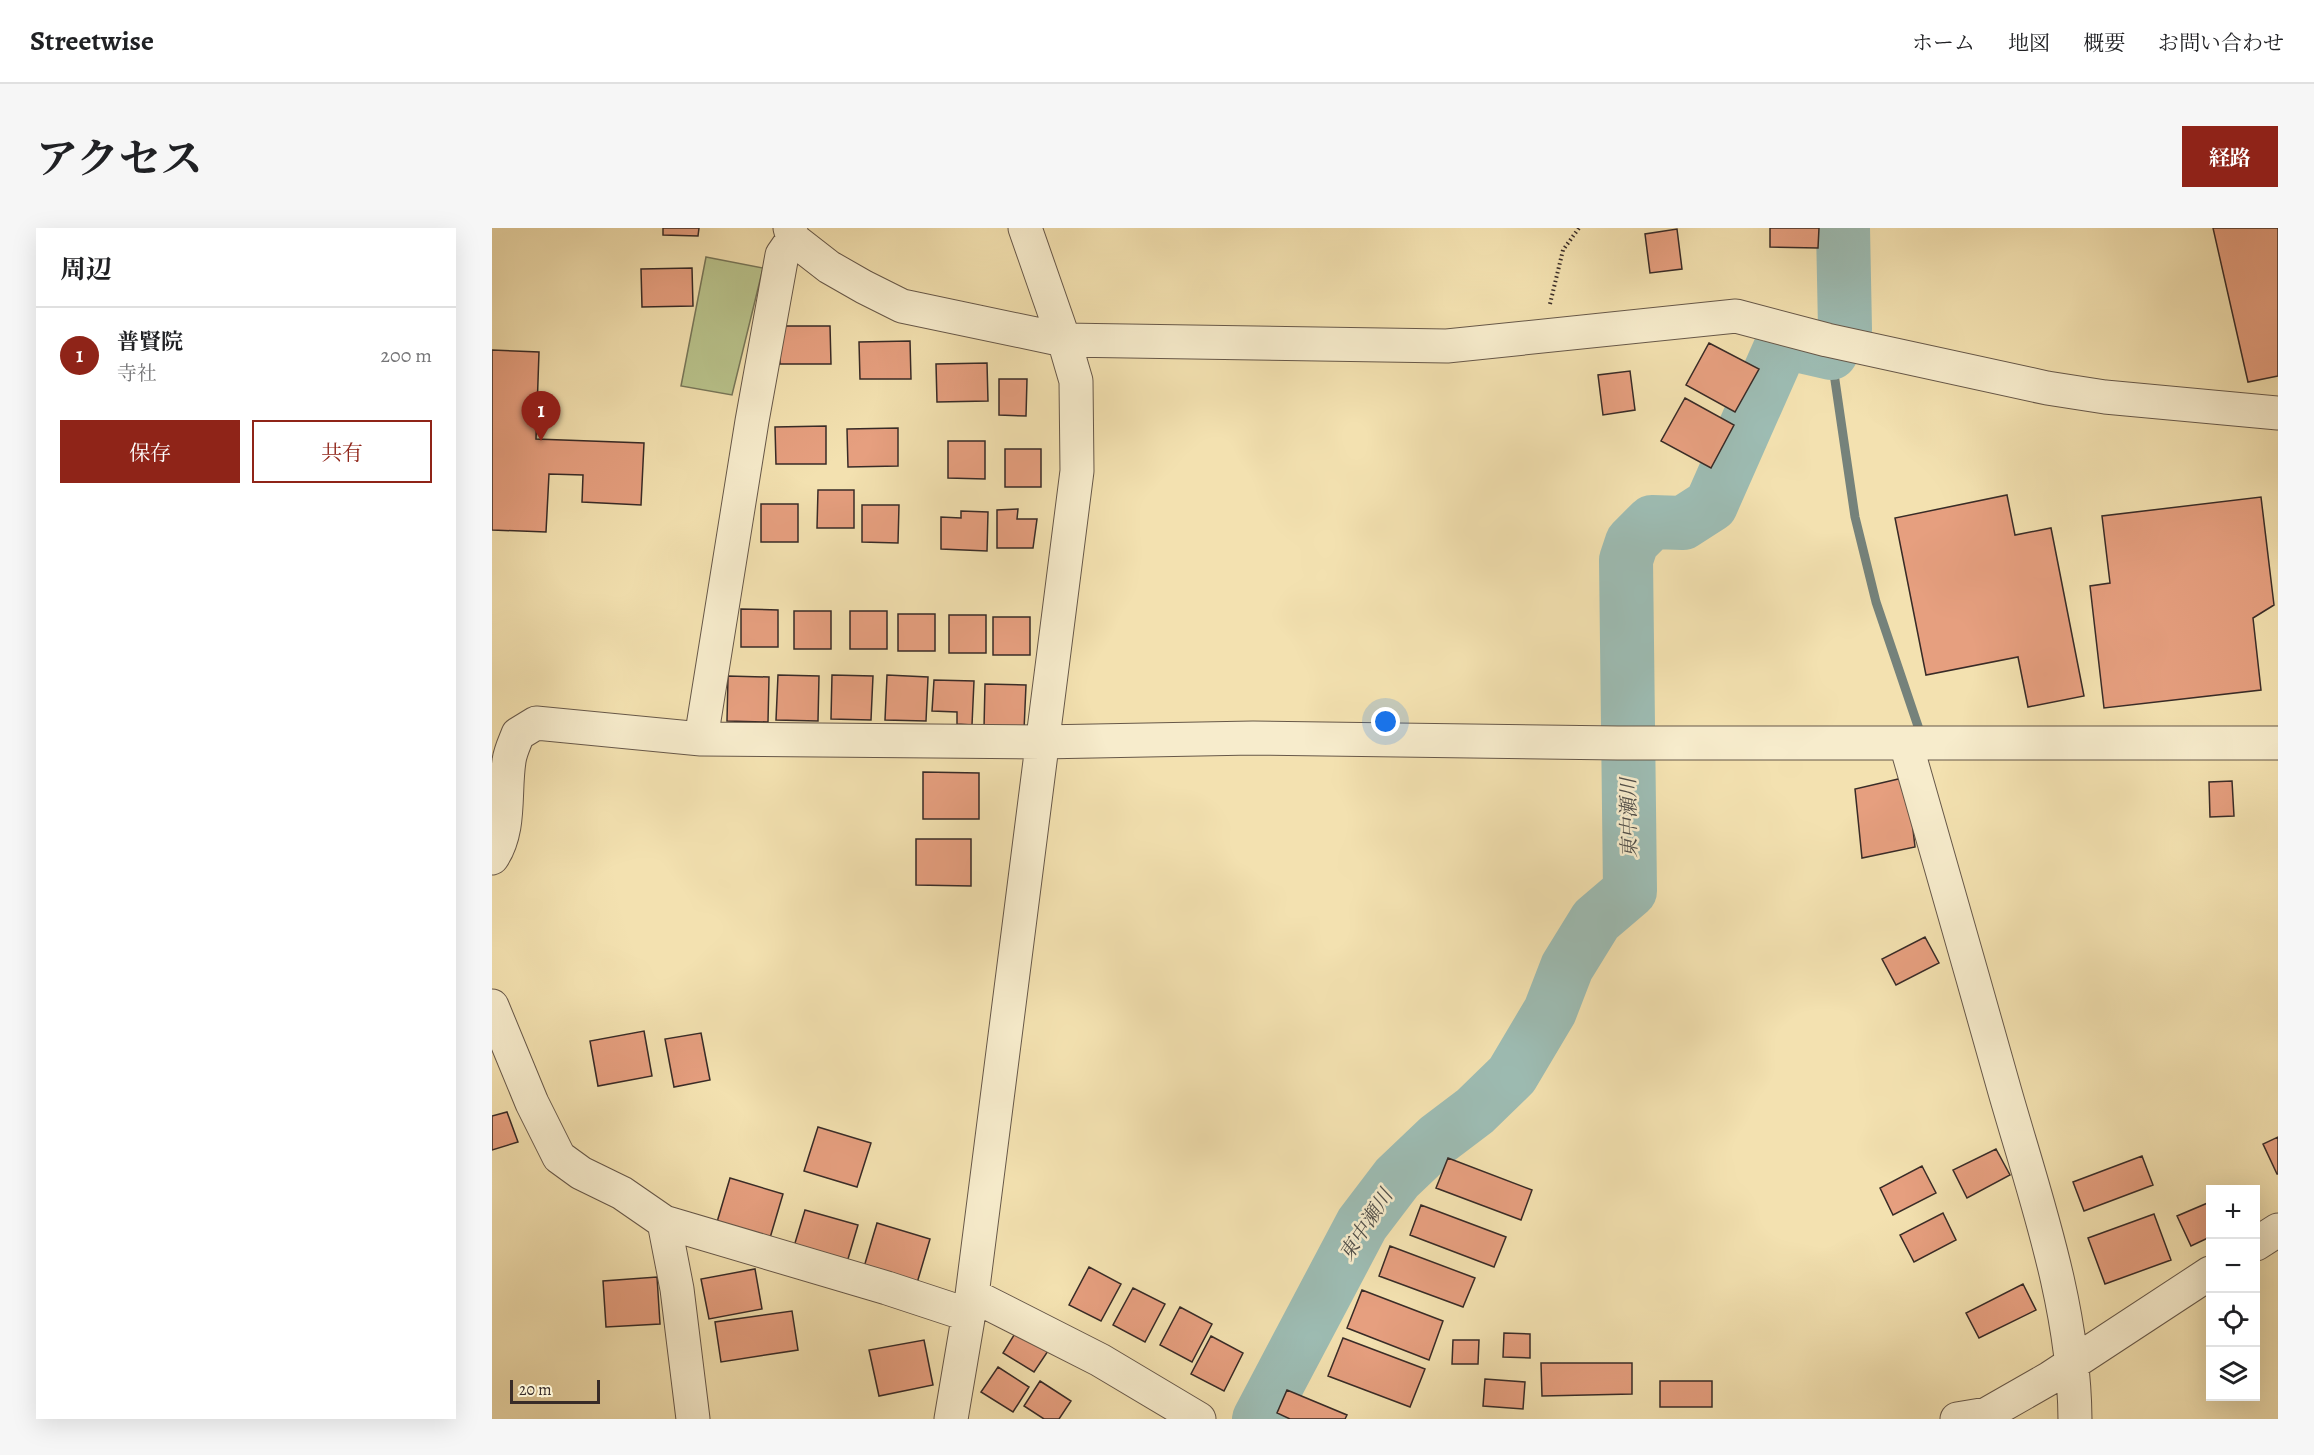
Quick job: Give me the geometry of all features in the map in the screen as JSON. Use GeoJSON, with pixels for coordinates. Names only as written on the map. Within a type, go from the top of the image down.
{"type":"FeatureCollection","features":[{"type":"Feature","properties":{"kind":"street"},"geometry":{"type":"LineString","coordinates":[[951,1419],[971,1305],[1077,471],[1076,381],[1025,228]]}},
{"type":"Feature","properties":{"kind":"street"},"geometry":{"type":"LineString","coordinates":[[701,739],[752,421],[757,405],[782,255],[791,233],[829,267],[902,306],[1064,340],[1447,346],[1736,316],[1836,342],[2047,388],[2105,397],[2278,413]]}},
{"type":"Feature","properties":{"kind":"street"},"geometry":{"type":"LineString","coordinates":[[492,858],[499,848],[505,823],[509,758],[518,734],[536,723],[701,739],[1041,742],[1252,738],[1627,743],[2278,743]]}},
{"type":"Feature","properties":{"kind":"street"},"geometry":{"type":"LineString","coordinates":[[1918,744],[1941,863],[2060,1285],[2073,1362],[2075,1419]]}},
{"type":"Feature","properties":{"kind":"street"},"geometry":{"type":"LineString","coordinates":[[492,1006],[532,1103],[559,1157],[581,1173],[622,1193],[664,1222],[887,1288],[971,1305],[1100,1360],[1199,1419]]}},
{"type":"Feature","properties":{"kind":"street"},"geometry":{"type":"LineString","coordinates":[[664,1222],[677,1289],[693,1419]]}},
{"type":"Feature","properties":{"kind":"street"},"geometry":{"type":"LineString","coordinates":[[2260,1241],[2278,1230]]}},
{"type":"Feature","properties":{"kind":"street"},"geometry":{"type":"LineString","coordinates":[[1957,1419],[1988,1414],[2050,1378],[2206,1276]]}},
{"type":"Feature","properties":{"kind":"path"},"geometry":{"type":"LineString","coordinates":[[1543,337],[1563,250],[1580,228]]}},
{"type":"Feature","properties":{"kind":"green space"},"geometry":{"type":"Polygon","coordinates":[[[706,257],[763,268],[732,395],[681,386],[706,257]]]}},
{"type":"Feature","properties":{"kind":"building"},"geometry":{"type":"Polygon","coordinates":[[[663,228],[699,228],[698,236],[663,235],[663,228]]]}},
{"type":"Feature","properties":{"kind":"building"},"geometry":{"type":"Polygon","coordinates":[[[1770,228],[1819,228],[1818,248],[1770,247],[1770,228]]]}},
{"type":"Feature","properties":{"kind":"building"},"geometry":{"type":"Polygon","coordinates":[[[2213,228],[2278,228],[2278,376],[2248,382],[2213,228]]]}},
{"type":"Feature","properties":{"kind":"building"},"geometry":{"type":"Polygon","coordinates":[[[1677,229],[1682,269],[1650,273],[1645,234],[1677,229]]]}},
{"type":"Feature","properties":{"kind":"building"},"geometry":{"type":"Polygon","coordinates":[[[692,268],[693,306],[642,307],[641,269],[692,268]]]}},
{"type":"Feature","properties":{"kind":"building"},"geometry":{"type":"Polygon","coordinates":[[[780,326],[830,326],[831,364],[780,364],[780,326]]]}},
{"type":"Feature","properties":{"kind":"building"},"geometry":{"type":"Polygon","coordinates":[[[910,341],[911,379],[860,379],[859,342],[910,341]]]}},
{"type":"Feature","properties":{"kind":"building"},"geometry":{"type":"Polygon","coordinates":[[[1709,343],[1759,369],[1735,412],[1686,385],[1709,343]]]}},
{"type":"Feature","properties":{"kind":"building"},"geometry":{"type":"Polygon","coordinates":[[[492,350],[539,352],[536,439],[644,443],[641,505],[582,502],[583,475],[549,474],[546,532],[492,530],[492,350]]]}},
{"type":"Feature","properties":{"kind":"building"},"geometry":{"type":"Polygon","coordinates":[[[987,363],[988,401],[937,402],[936,364],[987,363]]]}},
{"type":"Feature","properties":{"kind":"building"},"geometry":{"type":"Polygon","coordinates":[[[1630,371],[1635,410],[1603,415],[1598,375],[1630,371]]]}},
{"type":"Feature","properties":{"kind":"building"},"geometry":{"type":"Polygon","coordinates":[[[999,379],[1027,379],[1026,416],[999,415],[999,379]]]}},
{"type":"Feature","properties":{"kind":"building"},"geometry":{"type":"Polygon","coordinates":[[[1685,398],[1734,425],[1711,468],[1661,441],[1685,398]]]}},
{"type":"Feature","properties":{"kind":"building"},"geometry":{"type":"Polygon","coordinates":[[[826,426],[826,464],[776,464],[775,427],[826,426]]]}},
{"type":"Feature","properties":{"kind":"building"},"geometry":{"type":"Polygon","coordinates":[[[898,428],[898,466],[848,467],[847,429],[898,428]]]}},
{"type":"Feature","properties":{"kind":"building"},"geometry":{"type":"Polygon","coordinates":[[[948,441],[985,441],[985,479],[948,478],[948,441]]]}},
{"type":"Feature","properties":{"kind":"building"},"geometry":{"type":"Polygon","coordinates":[[[1005,449],[1041,449],[1041,487],[1005,487],[1005,449]]]}},
{"type":"Feature","properties":{"kind":"building"},"geometry":{"type":"Polygon","coordinates":[[[818,490],[854,490],[854,528],[817,528],[818,490]]]}},
{"type":"Feature","properties":{"kind":"building"},"geometry":{"type":"Polygon","coordinates":[[[2007,495],[2015,535],[2051,528],[2084,696],[2028,707],[2018,657],[1926,675],[1895,518],[2007,495]]]}},
{"type":"Feature","properties":{"kind":"building"},"geometry":{"type":"Polygon","coordinates":[[[2261,497],[2274,605],[2253,618],[2261,690],[2104,708],[2090,586],[2110,583],[2102,516],[2261,497]]]}},
{"type":"Feature","properties":{"kind":"building"},"geometry":{"type":"Polygon","coordinates":[[[761,504],[798,504],[798,542],[761,542],[761,504]]]}},
{"type":"Feature","properties":{"kind":"building"},"geometry":{"type":"Polygon","coordinates":[[[862,505],[899,505],[898,543],[862,542],[862,505]]]}},
{"type":"Feature","properties":{"kind":"building"},"geometry":{"type":"Polygon","coordinates":[[[1018,509],[1017,519],[1037,519],[1033,548],[997,548],[997,510],[1018,509]]]}},
{"type":"Feature","properties":{"kind":"building"},"geometry":{"type":"Polygon","coordinates":[[[961,511],[988,512],[987,551],[941,549],[941,517],[961,518],[961,511]]]}},
{"type":"Feature","properties":{"kind":"building"},"geometry":{"type":"Polygon","coordinates":[[[741,609],[778,610],[778,647],[741,647],[741,609]]]}},
{"type":"Feature","properties":{"kind":"building"},"geometry":{"type":"Polygon","coordinates":[[[794,611],[831,611],[831,649],[794,649],[794,611]]]}},
{"type":"Feature","properties":{"kind":"building"},"geometry":{"type":"Polygon","coordinates":[[[850,611],[887,611],[887,649],[850,649],[850,611]]]}},
{"type":"Feature","properties":{"kind":"building"},"geometry":{"type":"Polygon","coordinates":[[[898,614],[935,614],[935,651],[898,651],[898,614]]]}},
{"type":"Feature","properties":{"kind":"building"},"geometry":{"type":"Polygon","coordinates":[[[949,615],[986,615],[986,653],[949,653],[949,615]]]}},
{"type":"Feature","properties":{"kind":"building"},"geometry":{"type":"Polygon","coordinates":[[[993,617],[1030,617],[1030,655],[993,655],[993,617]]]}},
{"type":"Feature","properties":{"kind":"building"},"geometry":{"type":"Polygon","coordinates":[[[778,675],[819,676],[818,721],[776,720],[778,675]]]}},
{"type":"Feature","properties":{"kind":"building"},"geometry":{"type":"Polygon","coordinates":[[[832,675],[873,676],[871,720],[831,719],[832,675]]]}},
{"type":"Feature","properties":{"kind":"building"},"geometry":{"type":"Polygon","coordinates":[[[887,675],[928,677],[926,721],[885,720],[887,675]]]}},
{"type":"Feature","properties":{"kind":"building"},"geometry":{"type":"Polygon","coordinates":[[[728,676],[769,677],[768,722],[727,721],[728,676]]]}},
{"type":"Feature","properties":{"kind":"building"},"geometry":{"type":"Polygon","coordinates":[[[934,680],[974,681],[972,725],[957,724],[957,712],[932,711],[934,680]]]}},
{"type":"Feature","properties":{"kind":"building"},"geometry":{"type":"Polygon","coordinates":[[[985,684],[1026,685],[1024,730],[984,728],[985,684]]]}},
{"type":"Feature","properties":{"kind":"building"},"geometry":{"type":"Polygon","coordinates":[[[923,772],[979,773],[979,819],[923,819],[923,772]]]}},
{"type":"Feature","properties":{"kind":"building"},"geometry":{"type":"Polygon","coordinates":[[[1907,777],[1915,847],[1862,858],[1855,789],[1907,777]]]}},
{"type":"Feature","properties":{"kind":"building"},"geometry":{"type":"Polygon","coordinates":[[[2232,781],[2234,816],[2210,817],[2209,782],[2232,781]]]}},
{"type":"Feature","properties":{"kind":"building"},"geometry":{"type":"Polygon","coordinates":[[[916,839],[971,839],[971,886],[916,885],[916,839]]]}},
{"type":"Feature","properties":{"kind":"building"},"geometry":{"type":"Polygon","coordinates":[[[1925,937],[1939,963],[1896,985],[1882,959],[1925,937]]]}},
{"type":"Feature","properties":{"kind":"building"},"geometry":{"type":"Polygon","coordinates":[[[644,1031],[652,1076],[598,1086],[590,1041],[644,1031]]]}},
{"type":"Feature","properties":{"kind":"building"},"geometry":{"type":"Polygon","coordinates":[[[701,1033],[710,1080],[674,1087],[665,1039],[701,1033]]]}},
{"type":"Feature","properties":{"kind":"building"},"geometry":{"type":"Polygon","coordinates":[[[507,1112],[518,1142],[492,1150],[492,1116],[507,1112]]]}},
{"type":"Feature","properties":{"kind":"building"},"geometry":{"type":"Polygon","coordinates":[[[818,1127],[871,1143],[857,1187],[804,1171],[818,1127]]]}},
{"type":"Feature","properties":{"kind":"building"},"geometry":{"type":"Polygon","coordinates":[[[2278,1137],[2278,1174],[2277,1174],[2263,1144],[2278,1137]]]}},
{"type":"Feature","properties":{"kind":"building"},"geometry":{"type":"Polygon","coordinates":[[[1996,1149],[2010,1175],[1967,1198],[1953,1170],[1996,1149]]]}},
{"type":"Feature","properties":{"kind":"building"},"geometry":{"type":"Polygon","coordinates":[[[2142,1156],[2153,1185],[2084,1211],[2073,1182],[2142,1156]]]}},
{"type":"Feature","properties":{"kind":"building"},"geometry":{"type":"Polygon","coordinates":[[[1448,1158],[1532,1190],[1521,1220],[1436,1188],[1448,1158]]]}},
{"type":"Feature","properties":{"kind":"building"},"geometry":{"type":"Polygon","coordinates":[[[1922,1166],[1936,1193],[1893,1215],[1880,1188],[1922,1166]]]}},
{"type":"Feature","properties":{"kind":"building"},"geometry":{"type":"Polygon","coordinates":[[[730,1178],[783,1194],[770,1238],[717,1222],[730,1178]]]}},
{"type":"Feature","properties":{"kind":"building"},"geometry":{"type":"Polygon","coordinates":[[[2206,1204],[2206,1239],[2191,1246],[2177,1216],[2206,1204]]]}},
{"type":"Feature","properties":{"kind":"building"},"geometry":{"type":"Polygon","coordinates":[[[1421,1205],[1506,1237],[1494,1267],[1410,1235],[1421,1205]]]}},
{"type":"Feature","properties":{"kind":"building"},"geometry":{"type":"Polygon","coordinates":[[[805,1210],[858,1225],[845,1269],[792,1253],[805,1210]]]}},
{"type":"Feature","properties":{"kind":"building"},"geometry":{"type":"Polygon","coordinates":[[[1943,1213],[1956,1240],[1914,1262],[1900,1235],[1943,1213]]]}},
{"type":"Feature","properties":{"kind":"building"},"geometry":{"type":"Polygon","coordinates":[[[2154,1214],[2171,1260],[2105,1284],[2088,1238],[2154,1214]]]}},
{"type":"Feature","properties":{"kind":"building"},"geometry":{"type":"Polygon","coordinates":[[[877,1223],[930,1239],[917,1283],[864,1267],[877,1223]]]}},
{"type":"Feature","properties":{"kind":"building"},"geometry":{"type":"Polygon","coordinates":[[[1390,1246],[1475,1278],[1463,1307],[1379,1276],[1390,1246]]]}},
{"type":"Feature","properties":{"kind":"building"},"geometry":{"type":"Polygon","coordinates":[[[1089,1267],[1121,1284],[1101,1321],[1069,1305],[1089,1267]]]}},
{"type":"Feature","properties":{"kind":"building"},"geometry":{"type":"Polygon","coordinates":[[[755,1269],[762,1309],[709,1319],[701,1279],[755,1269]]]}},
{"type":"Feature","properties":{"kind":"building"},"geometry":{"type":"Polygon","coordinates":[[[657,1277],[660,1324],[606,1327],[603,1281],[657,1277]]]}},
{"type":"Feature","properties":{"kind":"building"},"geometry":{"type":"Polygon","coordinates":[[[2023,1284],[2036,1310],[1979,1338],[1966,1313],[2023,1284]]]}},
{"type":"Feature","properties":{"kind":"building"},"geometry":{"type":"Polygon","coordinates":[[[1133,1288],[1165,1304],[1145,1342],[1113,1325],[1133,1288]]]}},
{"type":"Feature","properties":{"kind":"building"},"geometry":{"type":"Polygon","coordinates":[[[1362,1290],[1443,1321],[1429,1360],[1347,1328],[1362,1290]]]}},
{"type":"Feature","properties":{"kind":"building"},"geometry":{"type":"Polygon","coordinates":[[[1180,1307],[1212,1324],[1192,1362],[1160,1345],[1180,1307]]]}},
{"type":"Feature","properties":{"kind":"building"},"geometry":{"type":"Polygon","coordinates":[[[792,1311],[798,1350],[721,1362],[715,1322],[792,1311]]]}},
{"type":"Feature","properties":{"kind":"building"},"geometry":{"type":"Polygon","coordinates":[[[1019,1327],[1050,1348],[1034,1372],[1003,1353],[1019,1327]]]}},
{"type":"Feature","properties":{"kind":"building"},"geometry":{"type":"Polygon","coordinates":[[[1504,1333],[1530,1334],[1530,1358],[1503,1357],[1504,1333]]]}},
{"type":"Feature","properties":{"kind":"building"},"geometry":{"type":"Polygon","coordinates":[[[1211,1336],[1243,1353],[1224,1391],[1191,1374],[1211,1336]]]}},
{"type":"Feature","properties":{"kind":"building"},"geometry":{"type":"Polygon","coordinates":[[[1343,1338],[1425,1369],[1410,1407],[1328,1376],[1343,1338]]]}},
{"type":"Feature","properties":{"kind":"building"},"geometry":{"type":"Polygon","coordinates":[[[924,1340],[933,1385],[879,1396],[869,1350],[924,1340]]]}},
{"type":"Feature","properties":{"kind":"building"},"geometry":{"type":"Polygon","coordinates":[[[1453,1340],[1479,1340],[1478,1364],[1452,1364],[1453,1340]]]}},
{"type":"Feature","properties":{"kind":"building"},"geometry":{"type":"Polygon","coordinates":[[[1541,1363],[1632,1363],[1632,1394],[1542,1396],[1541,1363]]]}},
{"type":"Feature","properties":{"kind":"building"},"geometry":{"type":"Polygon","coordinates":[[[998,1367],[1029,1387],[1013,1412],[981,1392],[998,1367]]]}},
{"type":"Feature","properties":{"kind":"building"},"geometry":{"type":"Polygon","coordinates":[[[1485,1379],[1525,1382],[1523,1409],[1483,1406],[1485,1379]]]}},
{"type":"Feature","properties":{"kind":"building"},"geometry":{"type":"Polygon","coordinates":[[[1040,1381],[1071,1401],[1059,1419],[1044,1419],[1024,1406],[1040,1381]]]}},
{"type":"Feature","properties":{"kind":"building"},"geometry":{"type":"Polygon","coordinates":[[[1660,1381],[1712,1381],[1712,1407],[1660,1407],[1660,1381]]]}},
{"type":"Feature","properties":{"kind":"building"},"geometry":{"type":"Polygon","coordinates":[[[1287,1390],[1347,1415],[1345,1419],[1290,1419],[1277,1413],[1287,1390]]]}},
{"type":"Feature","properties":{"kind":"waterway","name":"東中瀬川"},"geometry":{"type":"LineString","coordinates":[[1259,1419],[1362,1224],[1397,1178],[1438,1139],[1475,1111],[1512,1075],[1550,1011],[1567,967],[1596,920],[1630,891],[1626,560],[1632,542],[1652,522],[1683,523],[1711,505],[1783,342],[1831,353],[1845,329],[1843,228]]}},
{"type":"Feature","properties":{"kind":"waterway"},"geometry":{"type":"LineString","coordinates":[[1831,353],[1855,517],[1876,602],[1922,738]]}},
{"type":"Feature","properties":{"kind":"place","name":"普賢院"},"geometry":{"type":"Point","coordinates":[541,441]}}]}
